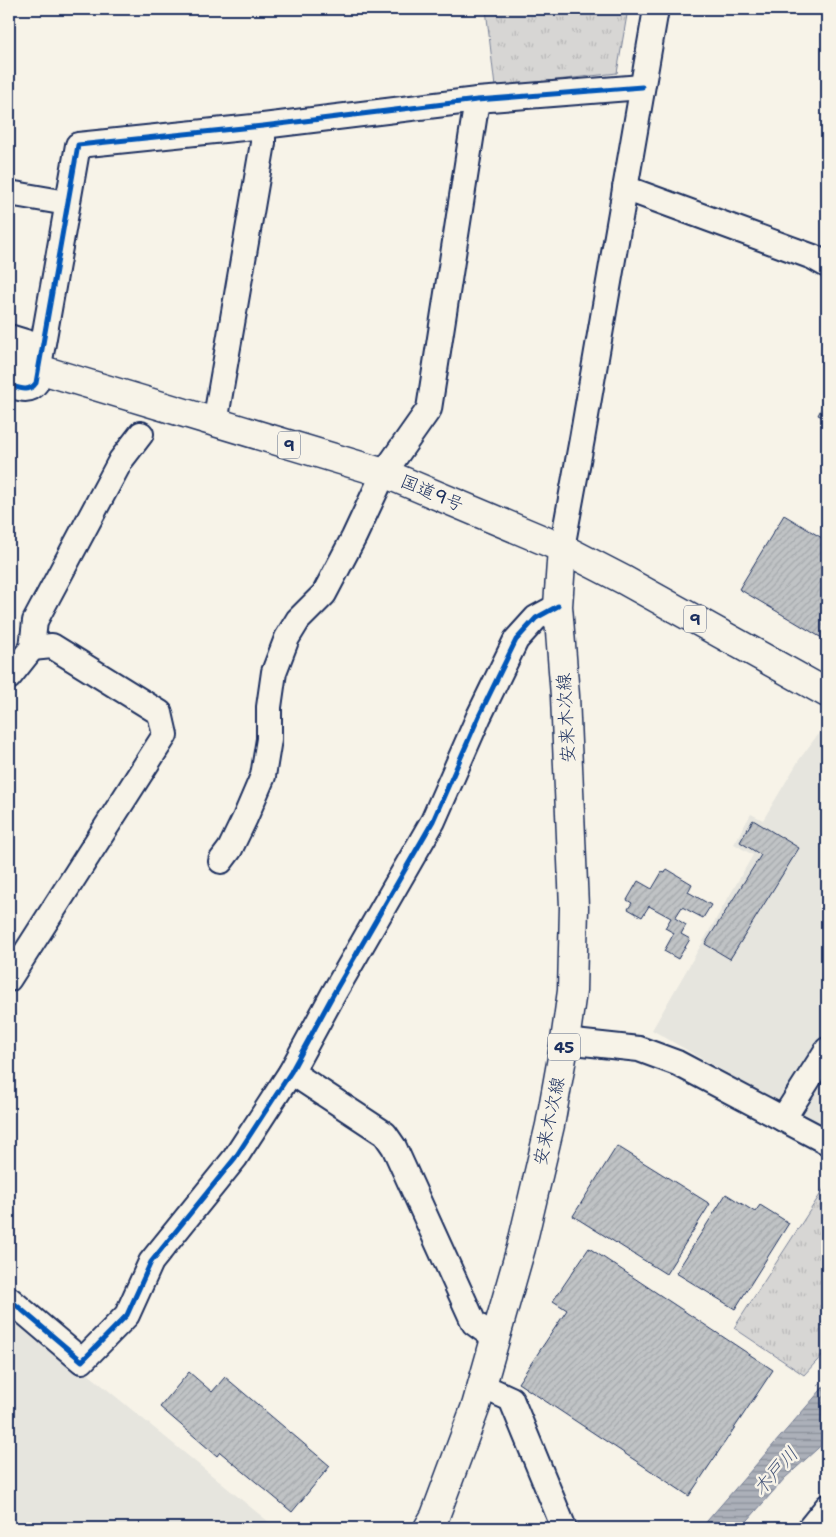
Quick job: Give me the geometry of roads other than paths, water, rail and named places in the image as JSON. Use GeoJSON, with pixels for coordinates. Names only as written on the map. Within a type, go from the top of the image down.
{"type":"FeatureCollection","features":[{"type":"Feature","properties":{"kind":"main road","name":"国道9号"},"geometry":{"type":"LineString","coordinates":[[9,360],[41,358],[215,423],[384,473],[562,548],[640,589],[827,694]]}},
{"type":"Feature","properties":{"kind":"main road","name":"安来木次線"},"geometry":{"type":"LineString","coordinates":[[428,1528],[435,1516],[482,1386],[524,1238],[550,1125],[572,990],[574,907],[566,696],[558,606],[562,548]]}},
{"type":"Feature","properties":{"kind":"street"},"geometry":{"type":"LineString","coordinates":[[562,548],[656,9]]}},
{"type":"Feature","properties":{"kind":"street"},"geometry":{"type":"LineString","coordinates":[[9,385],[21,389],[29,389],[36,383],[78,145],[263,126],[477,100],[642,87]]}},
{"type":"Feature","properties":{"kind":"street"},"geometry":{"type":"LineString","coordinates":[[221,861],[230,849],[263,776],[269,739],[269,707],[274,672],[287,638],[298,620],[324,594],[354,537],[384,473],[429,409],[477,100]]}},
{"type":"Feature","properties":{"kind":"street"},"geometry":{"type":"LineString","coordinates":[[215,423],[263,143],[263,126]]}},
{"type":"Feature","properties":{"kind":"street"},"geometry":{"type":"LineString","coordinates":[[625,188],[813,257],[827,265]]}},
{"type":"Feature","properties":{"kind":"street"},"geometry":{"type":"LineString","coordinates":[[9,193],[68,203]]}},
{"type":"Feature","properties":{"kind":"street"},"geometry":{"type":"LineString","coordinates":[[9,337],[41,358]]}},
{"type":"Feature","properties":{"kind":"street"},"geometry":{"type":"LineString","coordinates":[[9,677],[32,648],[35,620],[121,460],[141,434]]}},
{"type":"Feature","properties":{"kind":"street"},"geometry":{"type":"LineString","coordinates":[[9,1299],[82,1361],[127,1315],[152,1262],[235,1158],[291,1072],[432,821],[479,716],[516,640],[536,618],[558,606]]}},
{"type":"Feature","properties":{"kind":"street"},"geometry":{"type":"LineString","coordinates":[[9,979],[165,735],[160,713],[52,646],[32,648]]}},
{"type":"Feature","properties":{"kind":"street"},"geometry":{"type":"LineString","coordinates":[[565,1041],[639,1049],[677,1064],[827,1142]]}},
{"type":"Feature","properties":{"kind":"street"},"geometry":{"type":"LineString","coordinates":[[783,1119],[827,1050]]}},
{"type":"Feature","properties":{"kind":"street"},"geometry":{"type":"LineString","coordinates":[[291,1072],[385,1134],[394,1148],[474,1323],[496,1339]]}},
{"type":"Feature","properties":{"kind":"street"},"geometry":{"type":"LineString","coordinates":[[482,1386],[511,1399],[564,1528]]}},
{"type":"Feature","properties":{"kind":"street"},"geometry":{"type":"LineString","coordinates":[[810,1528],[827,1507]]}},
{"type":"Feature","properties":{"kind":"water","name":"木戸川"},"geometry":{"type":"Polygon","coordinates":[[[827,1383],[827,1440],[785,1478],[741,1528],[701,1528],[827,1383]]]}}]}
